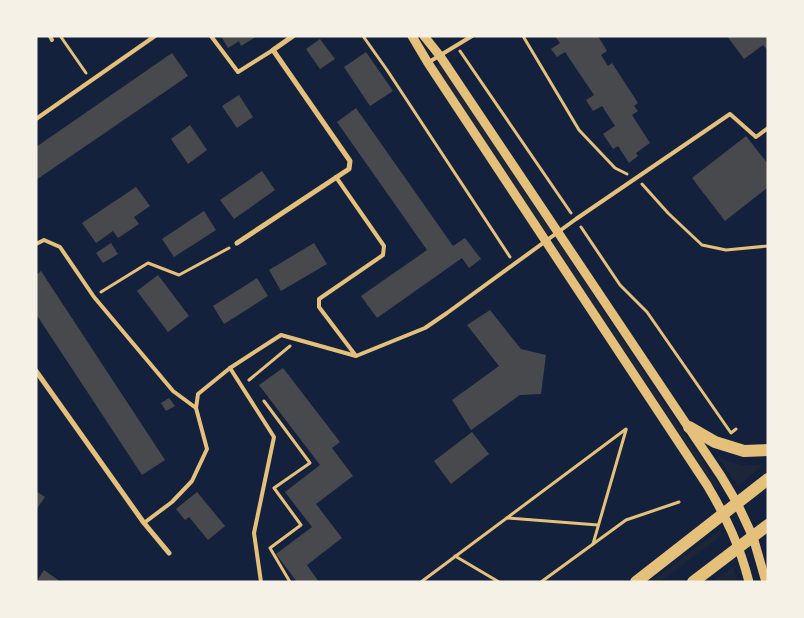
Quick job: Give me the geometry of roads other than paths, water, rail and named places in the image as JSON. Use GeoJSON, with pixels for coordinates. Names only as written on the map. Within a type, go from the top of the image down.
{"type":"FeatureCollection","features":[{"type":"Feature","properties":{"kind":"main road"},"geometry":{"type":"LineString","coordinates":[[689,427],[715,442],[744,451],[768,450]]}},
{"type":"Feature","properties":{"kind":"main road"},"geometry":{"type":"LineString","coordinates":[[636,582],[768,478]]}},
{"type":"Feature","properties":{"kind":"main road"},"geometry":{"type":"LineString","coordinates":[[692,582],[768,525]]}},
{"type":"Feature","properties":{"kind":"street"},"geometry":{"type":"LineString","coordinates":[[237,243],[349,169],[350,161],[273,50],[293,36]]}},
{"type":"Feature","properties":{"kind":"street"},"geometry":{"type":"LineString","coordinates":[[412,36],[707,485],[724,514],[739,546],[749,582]]}},
{"type":"Feature","properties":{"kind":"street"},"geometry":{"type":"LineString","coordinates":[[424,36],[440,56],[721,476],[737,503],[753,537],[766,582]]}},
{"type":"Feature","properties":{"kind":"street"},"geometry":{"type":"LineString","coordinates":[[36,371],[144,523],[169,553]]}},
{"type":"Feature","properties":{"kind":"lane"},"geometry":{"type":"LineString","coordinates":[[36,119],[155,36]]}},
{"type":"Feature","properties":{"kind":"lane"},"geometry":{"type":"LineString","coordinates":[[211,36],[238,72],[273,50]]}},
{"type":"Feature","properties":{"kind":"lane"},"geometry":{"type":"LineString","coordinates":[[428,63],[472,36]]}},
{"type":"Feature","properties":{"kind":"lane"},"geometry":{"type":"LineString","coordinates":[[144,523],[172,502],[192,481],[208,449],[196,408],[198,394],[230,368],[281,335],[356,356],[424,328],[576,219],[730,114],[756,137],[768,128]]}},
{"type":"Feature","properties":{"kind":"lane"},"geometry":{"type":"LineString","coordinates":[[336,177],[384,246],[383,256],[319,299],[319,307],[356,356]]}},
{"type":"Feature","properties":{"kind":"lane"},"geometry":{"type":"LineString","coordinates":[[36,244],[44,240],[60,247],[94,297],[173,391],[196,408]]}},
{"type":"Feature","properties":{"kind":"lane"},"geometry":{"type":"LineString","coordinates":[[230,368],[274,437],[254,533],[261,582]]}}]}
